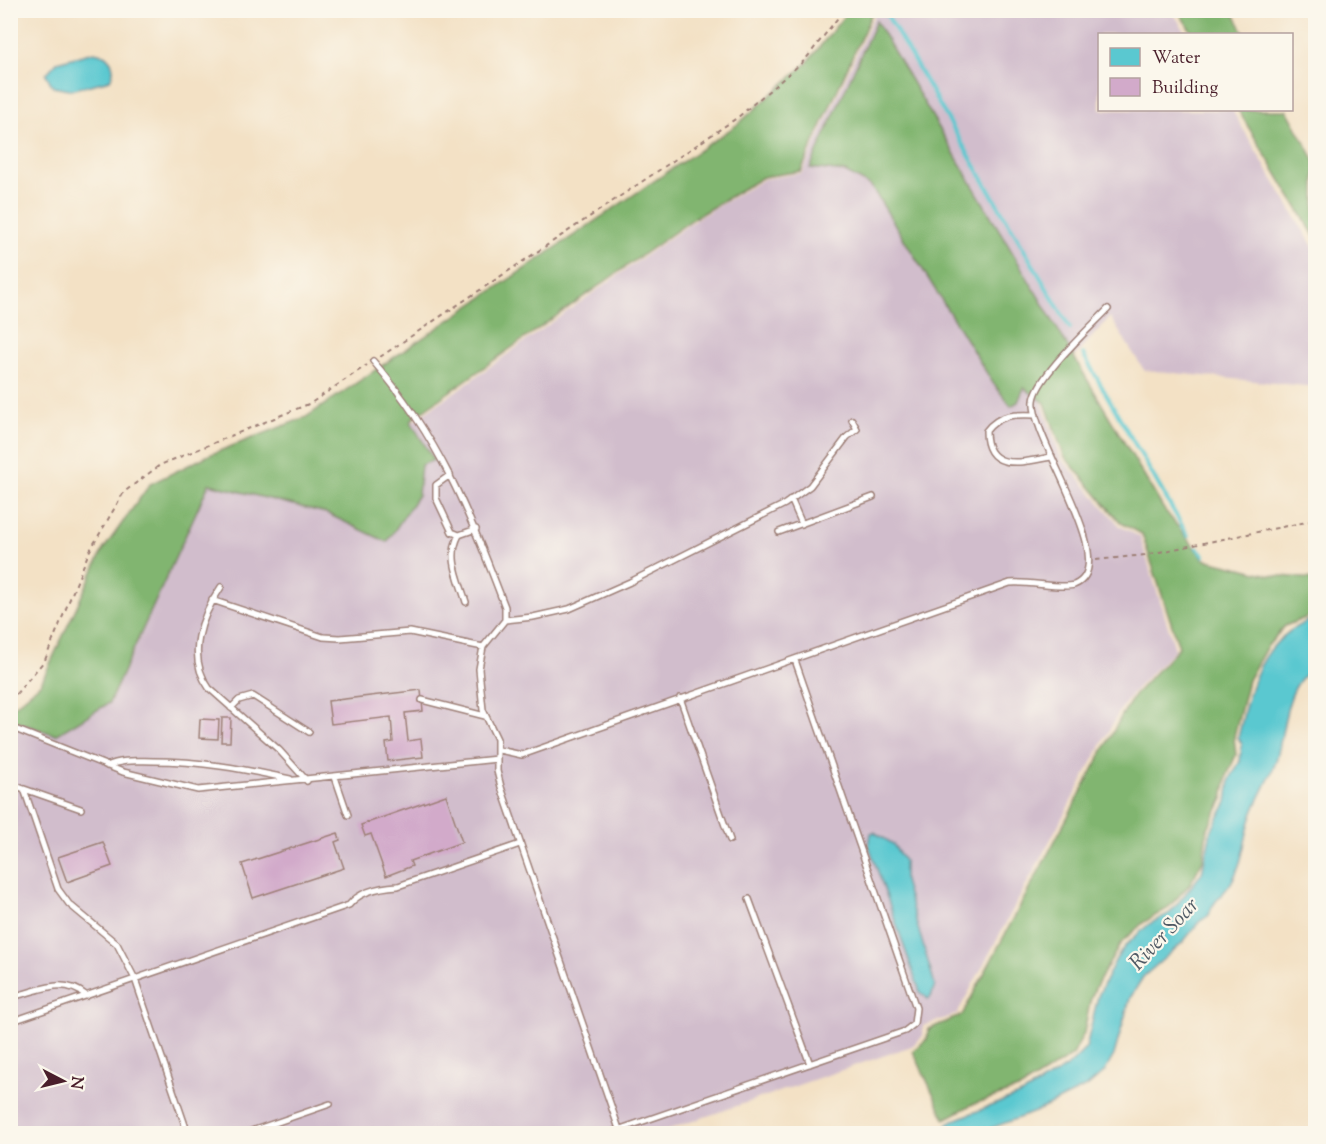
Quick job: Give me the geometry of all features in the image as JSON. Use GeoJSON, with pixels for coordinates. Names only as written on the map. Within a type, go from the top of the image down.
{"type":"FeatureCollection","features":[{"type":"Feature","properties":{"kind":"lane"},"geometry":{"type":"LineString","coordinates":[[499,750],[522,756],[680,698],[795,660],[1010,583],[1034,582],[1071,586],[1084,577],[1090,561],[1087,538],[1051,457],[1036,415],[1034,401],[1042,378],[1108,309]]}},
{"type":"Feature","properties":{"kind":"lane"},"geometry":{"type":"LineString","coordinates":[[373,361],[414,411],[450,475],[476,529],[505,607],[505,620],[483,646],[479,686],[485,716],[497,739],[501,787],[619,1129]]}},
{"type":"Feature","properties":{"kind":"lane"},"geometry":{"type":"LineString","coordinates":[[1036,415],[1010,415],[993,422],[986,431],[988,448],[1000,460],[1012,462],[1051,457]]}},
{"type":"Feature","properties":{"kind":"lane"},"geometry":{"type":"LineString","coordinates":[[505,620],[569,609],[630,582],[791,500],[810,486],[847,437],[857,429],[852,420]]}},
{"type":"Feature","properties":{"kind":"lane"},"geometry":{"type":"LineString","coordinates":[[450,475],[436,484],[436,498],[452,532],[459,535]]}},
{"type":"Feature","properties":{"kind":"lane"},"geometry":{"type":"LineString","coordinates":[[779,532],[873,497]]}},
{"type":"Feature","properties":{"kind":"lane"},"geometry":{"type":"LineString","coordinates":[[791,500],[802,524]]}},
{"type":"Feature","properties":{"kind":"lane"},"geometry":{"type":"LineString","coordinates":[[466,602],[453,559],[453,546],[459,535],[476,529]]}},
{"type":"Feature","properties":{"kind":"lane"},"geometry":{"type":"LineString","coordinates":[[221,587],[212,600],[197,643],[198,667],[209,688],[279,750],[307,781]]}},
{"type":"Feature","properties":{"kind":"lane"},"geometry":{"type":"LineString","coordinates":[[212,600],[323,637],[340,638],[410,632],[483,646]]}},
{"type":"Feature","properties":{"kind":"lane"},"geometry":{"type":"LineString","coordinates":[[606,1134],[909,1029],[915,1020],[916,1008],[795,660]]}},
{"type":"Feature","properties":{"kind":"lane"},"geometry":{"type":"LineString","coordinates":[[231,708],[239,700],[253,696],[309,732]]}},
{"type":"Feature","properties":{"kind":"lane"},"geometry":{"type":"LineString","coordinates":[[680,698],[730,840]]}},
{"type":"Feature","properties":{"kind":"lane"},"geometry":{"type":"LineString","coordinates":[[422,700],[485,716]]}},
{"type":"Feature","properties":{"kind":"lane"},"geometry":{"type":"LineString","coordinates":[[10,727],[147,780],[198,790],[295,780]]}},
{"type":"Feature","properties":{"kind":"lane"},"geometry":{"type":"LineString","coordinates":[[107,766],[123,760],[188,761],[221,764],[307,781],[497,759]]}},
{"type":"Feature","properties":{"kind":"lane"},"geometry":{"type":"LineString","coordinates":[[335,777],[348,815]]}},
{"type":"Feature","properties":{"kind":"lane"},"geometry":{"type":"LineString","coordinates":[[10,784],[81,809]]}},
{"type":"Feature","properties":{"kind":"lane"},"geometry":{"type":"LineString","coordinates":[[24,789],[58,889],[69,904],[117,944],[135,979],[188,1134]]}},
{"type":"Feature","properties":{"kind":"lane"},"geometry":{"type":"LineString","coordinates":[[10,1022],[349,905],[355,897],[384,887],[398,886],[520,844]]}},
{"type":"Feature","properties":{"kind":"lane"},"geometry":{"type":"LineString","coordinates":[[748,899],[810,1064]]}},
{"type":"Feature","properties":{"kind":"lane"},"geometry":{"type":"LineString","coordinates":[[10,997],[58,984],[78,989],[87,996]]}},
{"type":"Feature","properties":{"kind":"lane"},"geometry":{"type":"LineString","coordinates":[[243,1134],[330,1104]]}},
{"type":"Feature","properties":{"kind":"path"},"geometry":{"type":"LineString","coordinates":[[10,701],[45,660],[89,552],[124,492],[160,465],[311,403],[737,118],[805,60],[843,10]]}},
{"type":"Feature","properties":{"kind":"path"},"geometry":{"type":"LineString","coordinates":[[1090,561],[1145,555],[1316,520]]}},
{"type":"Feature","properties":{"kind":"shaded area"},"geometry":{"type":"Polygon","coordinates":[[[876,11],[1172,11],[1186,33],[1098,33],[1098,111],[1233,111],[1315,250],[1315,387],[1144,370],[1110,317],[1044,390],[1042,403],[1061,458],[1120,526],[1140,537],[1175,649],[1133,692],[1119,712],[957,1014],[923,1026],[923,1036],[912,1046],[658,1133],[11,1133],[10,727],[110,703],[209,484],[398,397],[414,421],[698,218],[764,179],[802,173],[876,11]]]}},
{"type":"Feature","properties":{"kind":"green space"},"geometry":{"type":"Polygon","coordinates":[[[848,11],[873,11],[801,171],[763,177],[696,217],[414,417],[411,422],[434,460],[421,465],[418,495],[387,542],[326,513],[209,484],[109,703],[56,735],[11,720],[10,710],[41,683],[103,550],[150,484],[209,455],[306,417],[738,124],[806,64],[848,11]]]}},
{"type":"Feature","properties":{"kind":"green space"},"geometry":{"type":"Polygon","coordinates":[[[1178,11],[1232,11],[1244,33],[1192,33],[1178,11]]]}},
{"type":"Feature","properties":{"kind":"green space"},"geometry":{"type":"Polygon","coordinates":[[[876,21],[1163,508],[1204,559],[1269,575],[1315,579],[1315,614],[1285,626],[1266,648],[1248,680],[1234,737],[1236,755],[1227,776],[1223,799],[1207,830],[1203,860],[1190,884],[1167,909],[1144,922],[1121,943],[1095,988],[1084,1033],[1073,1055],[1021,1088],[971,1105],[945,1119],[913,1051],[927,1039],[929,1029],[962,1015],[1122,715],[1136,693],[1179,647],[1142,534],[1121,523],[1064,456],[1045,403],[1024,388],[1018,402],[1011,406],[993,383],[871,186],[845,172],[810,168],[876,21]]]}},
{"type":"Feature","properties":{"kind":"green space"},"geometry":{"type":"Polygon","coordinates":[[[1239,111],[1288,111],[1315,161],[1315,237],[1239,111]]]}},
{"type":"Feature","properties":{"kind":"water"},"geometry":{"type":"Polygon","coordinates":[[[94,52],[104,55],[111,61],[113,70],[110,80],[70,90],[53,87],[46,74],[57,62],[94,52]]]}},
{"type":"Feature","properties":{"kind":"water","name":"River Soar"},"geometry":{"type":"Polygon","coordinates":[[[1315,618],[1315,668],[1297,684],[1291,696],[1276,761],[1252,815],[1236,873],[1213,905],[1209,915],[1199,922],[1183,942],[1143,977],[1130,998],[1114,1055],[1105,1071],[1088,1086],[1035,1112],[978,1133],[942,1133],[948,1124],[957,1119],[1024,1093],[1067,1067],[1086,1048],[1098,996],[1116,959],[1125,946],[1149,924],[1170,913],[1202,873],[1211,831],[1227,802],[1230,779],[1240,761],[1242,744],[1238,738],[1247,700],[1260,666],[1281,638],[1296,627],[1315,618]]]}},
{"type":"Feature","properties":{"kind":"water"},"geometry":{"type":"Polygon","coordinates":[[[874,832],[893,844],[904,861],[904,881],[935,985],[928,999],[920,992],[869,846],[871,833],[874,832]]]}},
{"type":"Feature","properties":{"kind":"building"},"geometry":{"type":"Polygon","coordinates":[[[421,690],[423,711],[405,713],[408,741],[421,739],[423,757],[388,761],[386,743],[393,742],[391,717],[331,724],[328,701],[421,690]]]}},
{"type":"Feature","properties":{"kind":"building"},"geometry":{"type":"Polygon","coordinates":[[[222,718],[231,718],[230,742],[221,742],[222,718]]]}},
{"type":"Feature","properties":{"kind":"building"},"geometry":{"type":"Polygon","coordinates":[[[200,719],[219,720],[218,739],[199,738],[200,719]]]}},
{"type":"Feature","properties":{"kind":"building"},"geometry":{"type":"Polygon","coordinates":[[[446,795],[462,842],[410,861],[412,866],[386,876],[371,834],[365,836],[361,825],[446,795]]]}},
{"type":"Feature","properties":{"kind":"building"},"geometry":{"type":"Polygon","coordinates":[[[338,833],[340,840],[335,842],[344,868],[253,898],[242,864],[338,833]]]}},
{"type":"Feature","properties":{"kind":"building"},"geometry":{"type":"Polygon","coordinates":[[[103,842],[112,866],[67,882],[58,857],[103,842]]]}},
{"type":"Feature","properties":{"kind":"waterway"},"geometry":{"type":"LineString","coordinates":[[884,10],[1070,328]]}},
{"type":"Feature","properties":{"kind":"waterway"},"geometry":{"type":"LineString","coordinates":[[1083,354],[1188,536]]}},
{"type":"Feature","properties":{"kind":"waterway"},"geometry":{"type":"LineString","coordinates":[[1197,548],[1204,556]]}}]}
